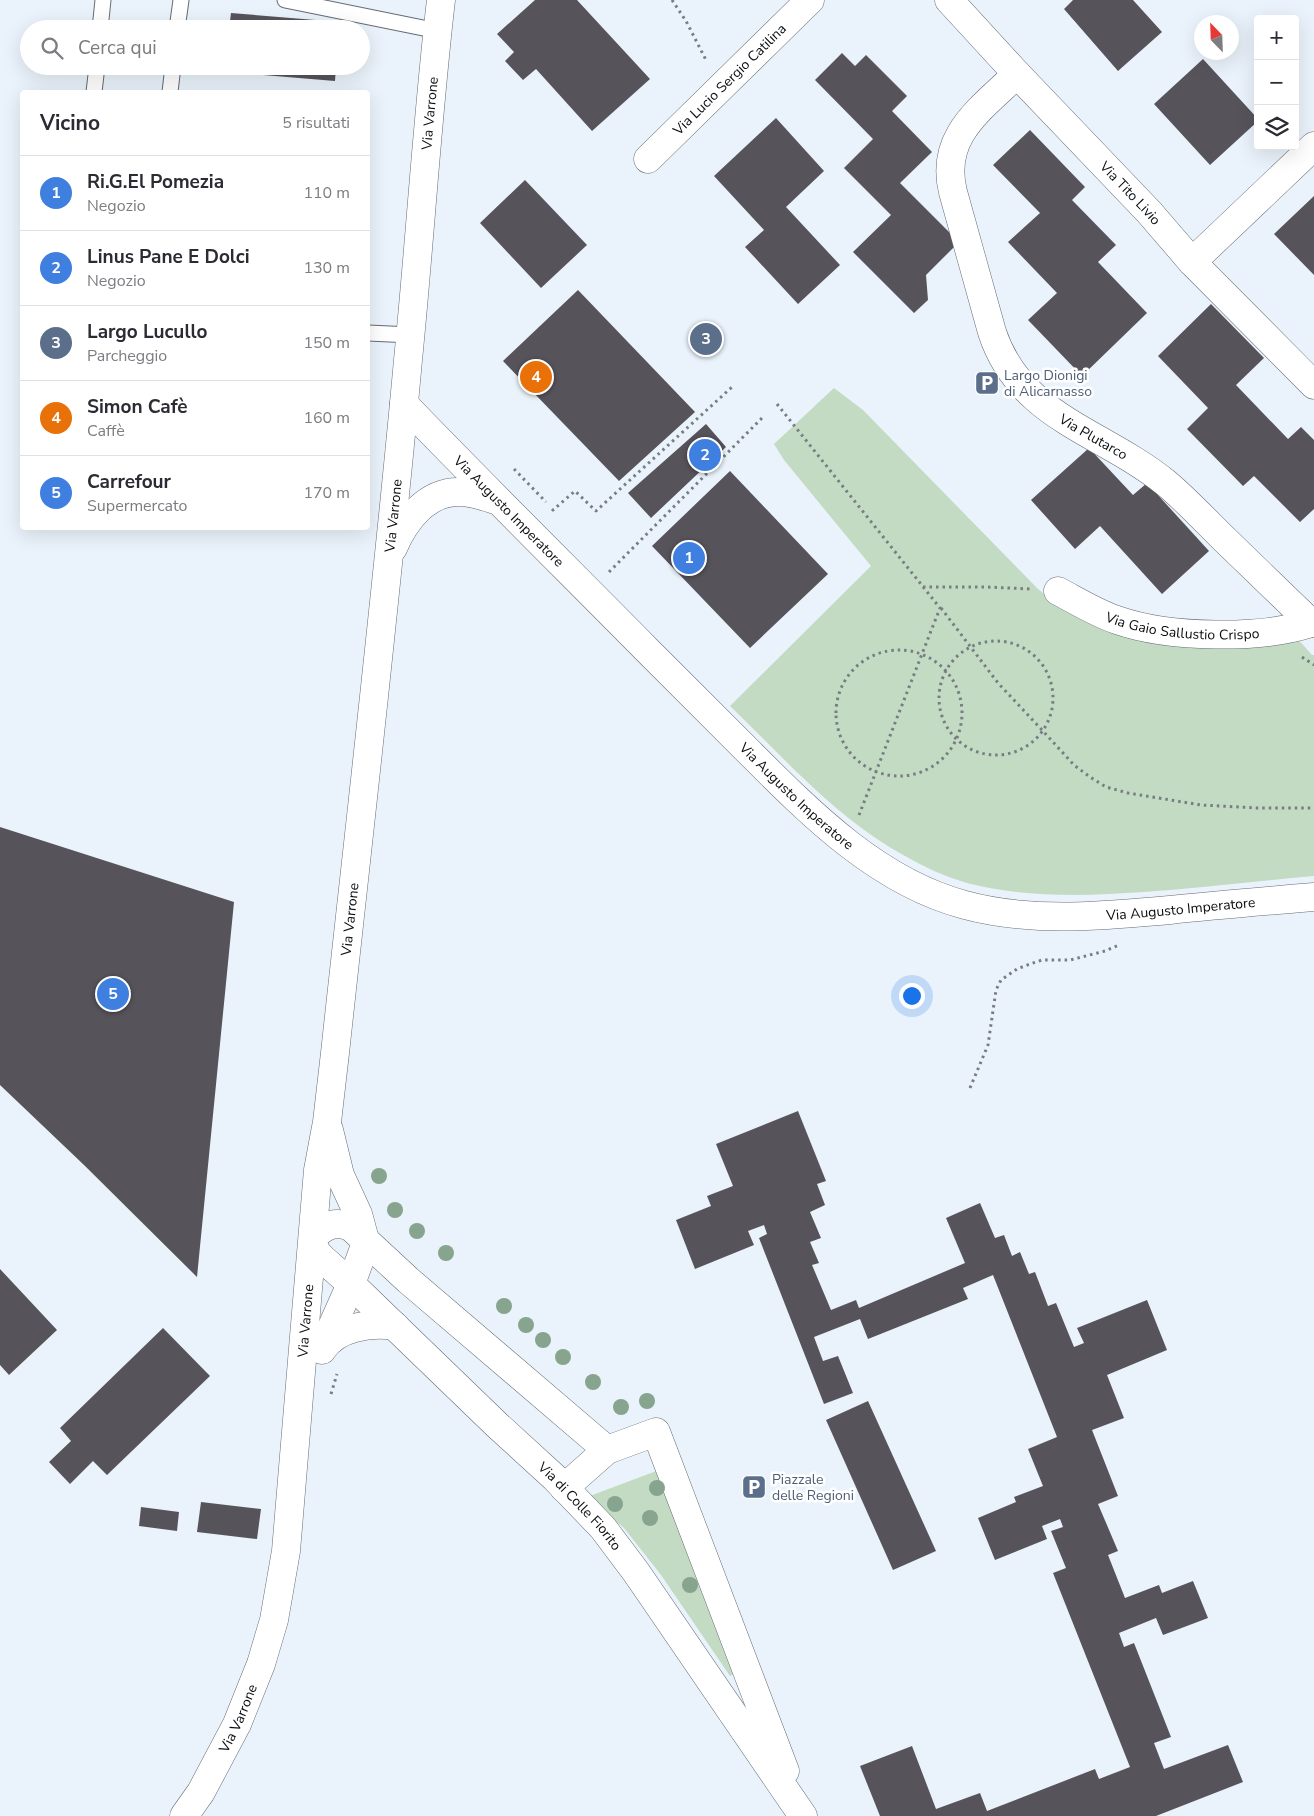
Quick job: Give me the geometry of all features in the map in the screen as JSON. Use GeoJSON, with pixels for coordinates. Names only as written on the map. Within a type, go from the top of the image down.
{"type":"FeatureCollection","features":[{"type":"Feature","properties":{"kind":"street","name":"Via Varrone"},"geometry":{"type":"LineString","coordinates":[[184,1816],[201,1792],[237,1724],[261,1664],[274,1620],[286,1551],[318,1170],[327,1122],[388,561],[411,335],[432,75],[441,0]]}},
{"type":"Feature","properties":{"kind":"street","name":"Via Lucio Sergio Catilina"},"geometry":{"type":"LineString","coordinates":[[648,159],[810,0]]}},
{"type":"Feature","properties":{"kind":"street","name":"Via Tito Livio"},"geometry":{"type":"LineString","coordinates":[[950,0],[1017,74],[1142,204],[1192,262],[1314,385]]}},
{"type":"Feature","properties":{"kind":"street","name":"Via Plutarco"},"geometry":{"type":"LineString","coordinates":[[1017,74],[966,125],[955,143],[949,164],[953,192],[999,352],[1011,372],[1028,393],[1056,415],[1120,451],[1166,483],[1313,623]]}},
{"type":"Feature","properties":{"kind":"street"},"geometry":{"type":"LineString","coordinates":[[1192,262],[1314,146]]}},
{"type":"Feature","properties":{"kind":"street","name":"Via Augusto Imperatore"},"geometry":{"type":"LineString","coordinates":[[404,404],[498,501],[791,793],[842,838],[872,861],[921,889],[947,899],[980,908],[1053,917],[1138,913],[1314,896]]}},
{"type":"Feature","properties":{"kind":"street"},"geometry":{"type":"LineString","coordinates":[[388,561],[400,532],[409,518],[432,500],[459,492],[473,493],[498,501]]}},
{"type":"Feature","properties":{"kind":"street","name":"Via Gaio Sallustio Crispo"},"geometry":{"type":"LineString","coordinates":[[1058,591],[1098,613],[1139,627],[1156,630],[1194,634],[1259,632],[1286,630],[1313,623]]}},
{"type":"Feature","properties":{"kind":"street"},"geometry":{"type":"LineString","coordinates":[[300,1388],[323,1346],[351,1284],[365,1240],[358,1214],[340,1175],[327,1122]]}},
{"type":"Feature","properties":{"kind":"street"},"geometry":{"type":"LineString","coordinates":[[313,1240],[322,1228],[333,1223],[343,1224],[352,1228],[408,1280],[607,1450]]}},
{"type":"Feature","properties":{"kind":"street","name":"Via di Colle Fiorito"},"geometry":{"type":"LineString","coordinates":[[313,1240],[317,1253],[604,1528],[801,1813]]}},
{"type":"Feature","properties":{"kind":"street"},"geometry":{"type":"LineString","coordinates":[[323,1346],[360,1325],[395,1326]]}},
{"type":"Feature","properties":{"kind":"street"},"geometry":{"type":"LineString","coordinates":[[564,1488],[607,1450],[656,1432],[801,1813]]}},
{"type":"Feature","properties":{"kind":"street"},"geometry":{"type":"LineString","coordinates":[[721,1697],[733,1698],[756,1694]]}},
{"type":"Feature","properties":{"kind":"lane"},"geometry":{"type":"LineString","coordinates":[[101,20],[103,0]]}},
{"type":"Feature","properties":{"kind":"lane"},"geometry":{"type":"LineString","coordinates":[[179,20],[181,0]]}},
{"type":"Feature","properties":{"kind":"lane"},"geometry":{"type":"LineString","coordinates":[[285,0],[438,30]]}},
{"type":"Feature","properties":{"kind":"lane"},"geometry":{"type":"LineString","coordinates":[[94,90],[96,75]]}},
{"type":"Feature","properties":{"kind":"lane"},"geometry":{"type":"LineString","coordinates":[[170,90],[172,75]]}},
{"type":"Feature","properties":{"kind":"lane"},"geometry":{"type":"LineString","coordinates":[[370,333],[411,335]]}},
{"type":"Feature","properties":{"kind":"path"},"geometry":{"type":"LineString","coordinates":[[672,0],[701,48],[717,91]]}},
{"type":"Feature","properties":{"kind":"path"},"geometry":{"type":"LineString","coordinates":[[514,469],[553,510],[575,491],[596,511],[732,387]]}},
{"type":"Feature","properties":{"kind":"path"},"geometry":{"type":"LineString","coordinates":[[776,404],[998,683],[1074,765],[1106,787],[1128,793],[1202,804],[1258,808],[1314,808]]}},
{"type":"Feature","properties":{"kind":"path"},"geometry":{"type":"LineString","coordinates":[[590,592],[763,417]]}},
{"type":"Feature","properties":{"kind":"path"},"geometry":{"type":"LineString","coordinates":[[923,587],[987,587],[1058,591]]}},
{"type":"Feature","properties":{"kind":"path"},"geometry":{"type":"LineString","coordinates":[[857,819],[940,608]]}},
{"type":"Feature","properties":{"kind":"path"},"geometry":{"type":"LineString","coordinates":[[1004,641],[1022,647],[1036,658],[1047,673],[1052,691],[1052,710],[1045,727],[1033,741],[1017,751],[998,755],[979,753],[962,744],[949,731],[941,713],[938,695],[943,676],[953,660],[970,647],[985,642],[1004,641]]}},
{"type":"Feature","properties":{"kind":"path"},"geometry":{"type":"LineString","coordinates":[[907,650],[922,654],[928,656],[946,671],[957,685],[963,704],[962,725],[955,744],[942,760],[925,772],[905,777],[884,775],[865,767],[849,753],[839,734],[836,713],[839,692],[850,673],[866,659],[886,651],[907,650]]}},
{"type":"Feature","properties":{"kind":"path"},"geometry":{"type":"LineString","coordinates":[[970,1088],[988,1045],[996,990],[1001,980],[1018,969],[1042,960],[1070,960],[1106,951],[1120,945]]}},
{"type":"Feature","properties":{"kind":"path"},"geometry":{"type":"LineString","coordinates":[[330,1399],[338,1372]]}},
{"type":"Feature","properties":{"kind":"green space"},"geometry":{"type":"Polygon","coordinates":[[[834,388],[863,410],[1038,589],[1063,609],[1289,629],[1314,655],[1314,876],[1165,890],[1078,895],[1011,891],[967,883],[943,875],[912,860],[880,841],[857,824],[813,787],[730,706],[871,566],[784,460],[774,444],[834,388]]]}},
{"type":"Feature","properties":{"kind":"green space"},"geometry":{"type":"Polygon","coordinates":[[[667,1467],[741,1670],[730,1676],[661,1575],[624,1528],[587,1497],[667,1467]]]}},
{"type":"Feature","properties":{"kind":"building"},"geometry":{"type":"Polygon","coordinates":[[[535,0],[577,0],[650,79],[592,131],[536,69],[523,80],[505,61],[514,52],[497,34],[535,0]]]}},
{"type":"Feature","properties":{"kind":"building"},"geometry":{"type":"Polygon","coordinates":[[[1073,0],[1133,0],[1162,32],[1118,71],[1064,9],[1073,0]]]}},
{"type":"Feature","properties":{"kind":"building"},"geometry":{"type":"Polygon","coordinates":[[[231,13],[316,20],[230,20],[231,13]]]}},
{"type":"Feature","properties":{"kind":"building"},"geometry":{"type":"Polygon","coordinates":[[[842,53],[855,66],[866,55],[907,96],[892,111],[932,152],[900,183],[959,242],[926,275],[928,300],[914,313],[853,252],[891,215],[844,168],[873,139],[815,80],[842,53]]]}},
{"type":"Feature","properties":{"kind":"building"},"geometry":{"type":"Polygon","coordinates":[[[1204,60],[1254,115],[1254,125],[1210,165],[1154,104],[1204,60]]]}},
{"type":"Feature","properties":{"kind":"building"},"geometry":{"type":"Polygon","coordinates":[[[262,75],[335,75],[335,81],[262,75]]]}},
{"type":"Feature","properties":{"kind":"building"},"geometry":{"type":"Polygon","coordinates":[[[776,118],[824,171],[786,207],[840,265],[798,304],[745,247],[764,230],[714,176],[776,118]]]}},
{"type":"Feature","properties":{"kind":"building"},"geometry":{"type":"Polygon","coordinates":[[[1030,130],[1085,187],[1072,200],[1116,245],[1098,262],[1147,313],[1082,376],[1028,320],[1057,293],[1008,242],[1040,213],[993,165],[1030,130]]]}},
{"type":"Feature","properties":{"kind":"building"},"geometry":{"type":"Polygon","coordinates":[[[525,180],[587,245],[541,288],[480,223],[525,180]]]}},
{"type":"Feature","properties":{"kind":"building"},"geometry":{"type":"Polygon","coordinates":[[[1314,196],[1314,275],[1274,234],[1314,196]]]}},
{"type":"Feature","properties":{"kind":"building"},"geometry":{"type":"Polygon","coordinates":[[[578,290],[695,412],[619,481],[503,361],[578,290]]]}},
{"type":"Feature","properties":{"kind":"building"},"geometry":{"type":"Polygon","coordinates":[[[1211,304],[1264,358],[1236,385],[1288,439],[1301,427],[1314,440],[1314,509],[1300,522],[1254,476],[1243,486],[1187,429],[1208,408],[1158,356],[1211,304]]]}},
{"type":"Feature","properties":{"kind":"building"},"geometry":{"type":"Polygon","coordinates":[[[706,424],[726,447],[651,518],[628,493],[706,424]]]}},
{"type":"Feature","properties":{"kind":"building"},"geometry":{"type":"Polygon","coordinates":[[[1089,448],[1133,495],[1147,483],[1209,551],[1162,594],[1100,526],[1075,549],[1031,500],[1089,448]]]}},
{"type":"Feature","properties":{"kind":"building"},"geometry":{"type":"Polygon","coordinates":[[[730,471],[828,574],[750,648],[652,546],[730,471]]]}},
{"type":"Feature","properties":{"kind":"building"},"geometry":{"type":"Polygon","coordinates":[[[0,827],[234,902],[197,1277],[0,1085],[0,827]]]}},
{"type":"Feature","properties":{"kind":"building"},"geometry":{"type":"Polygon","coordinates":[[[798,1111],[826,1181],[817,1184],[825,1205],[810,1212],[821,1238],[810,1242],[819,1263],[812,1265],[831,1310],[856,1300],[859,1308],[965,1263],[946,1218],[980,1203],[995,1238],[1004,1235],[1012,1256],[1020,1252],[1029,1274],[1035,1272],[1048,1306],[1056,1303],[1074,1347],[1084,1343],[1077,1328],[1147,1300],[1167,1350],[1107,1375],[1124,1418],[1092,1430],[1118,1496],[1098,1504],[1118,1551],[1108,1555],[1125,1598],[1159,1585],[1162,1593],[1193,1581],[1208,1618],[1163,1635],[1156,1618],[1119,1633],[1124,1647],[1134,1643],[1171,1737],[1154,1743],[1164,1769],[1228,1745],[1243,1782],[1156,1816],[880,1816],[860,1766],[912,1746],[936,1809],[980,1793],[987,1811],[1095,1769],[1099,1779],[1130,1767],[1053,1573],[1066,1568],[1051,1531],[1063,1527],[1060,1519],[1042,1526],[1047,1539],[995,1560],[978,1518],[1016,1502],[1014,1497],[1043,1486],[1028,1449],[1057,1437],[993,1275],[963,1288],[968,1299],[868,1339],[860,1319],[814,1337],[823,1361],[838,1356],[853,1393],[824,1404],[759,1238],[767,1234],[764,1225],[748,1231],[754,1245],[695,1269],[676,1220],[711,1206],[707,1196],[733,1186],[716,1144],[798,1111]]]}},
{"type":"Feature","properties":{"kind":"building"},"geometry":{"type":"Polygon","coordinates":[[[0,1269],[57,1330],[9,1375],[0,1365],[0,1269]]]}},
{"type":"Feature","properties":{"kind":"building"},"geometry":{"type":"Polygon","coordinates":[[[163,1328],[210,1376],[107,1475],[93,1461],[70,1484],[49,1462],[71,1441],[60,1428],[163,1328]]]}},
{"type":"Feature","properties":{"kind":"building"},"geometry":{"type":"Polygon","coordinates":[[[868,1401],[936,1551],[893,1570],[826,1420],[868,1401]]]}},
{"type":"Feature","properties":{"kind":"building"},"geometry":{"type":"Polygon","coordinates":[[[201,1502],[261,1509],[257,1539],[197,1532],[201,1502]]]}},
{"type":"Feature","properties":{"kind":"building"},"geometry":{"type":"Polygon","coordinates":[[[141,1507],[179,1512],[177,1531],[139,1526],[141,1507]]]}},
{"type":"Feature","properties":{"kind":"place","name":"Largo Lucullo"},"geometry":{"type":"Point","coordinates":[706,339]}},
{"type":"Feature","properties":{"kind":"place","name":"Simon Cafè"},"geometry":{"type":"Point","coordinates":[536,377]}},
{"type":"Feature","properties":{"kind":"place","name":"Largo Dionigi di Alicarnasso"},"geometry":{"type":"Point","coordinates":[987,383]}},
{"type":"Feature","properties":{"kind":"place","name":"Linus Pane E Dolci"},"geometry":{"type":"Point","coordinates":[705,455]}},
{"type":"Feature","properties":{"kind":"place","name":"Ri.G.El Pomezia"},"geometry":{"type":"Point","coordinates":[689,558]}},
{"type":"Feature","properties":{"kind":"place","name":"Carrefour"},"geometry":{"type":"Point","coordinates":[113,994]}},
{"type":"Feature","properties":{"kind":"place","name":"Piazzale delle Regioni"},"geometry":{"type":"Point","coordinates":[754,1487]}}]}
